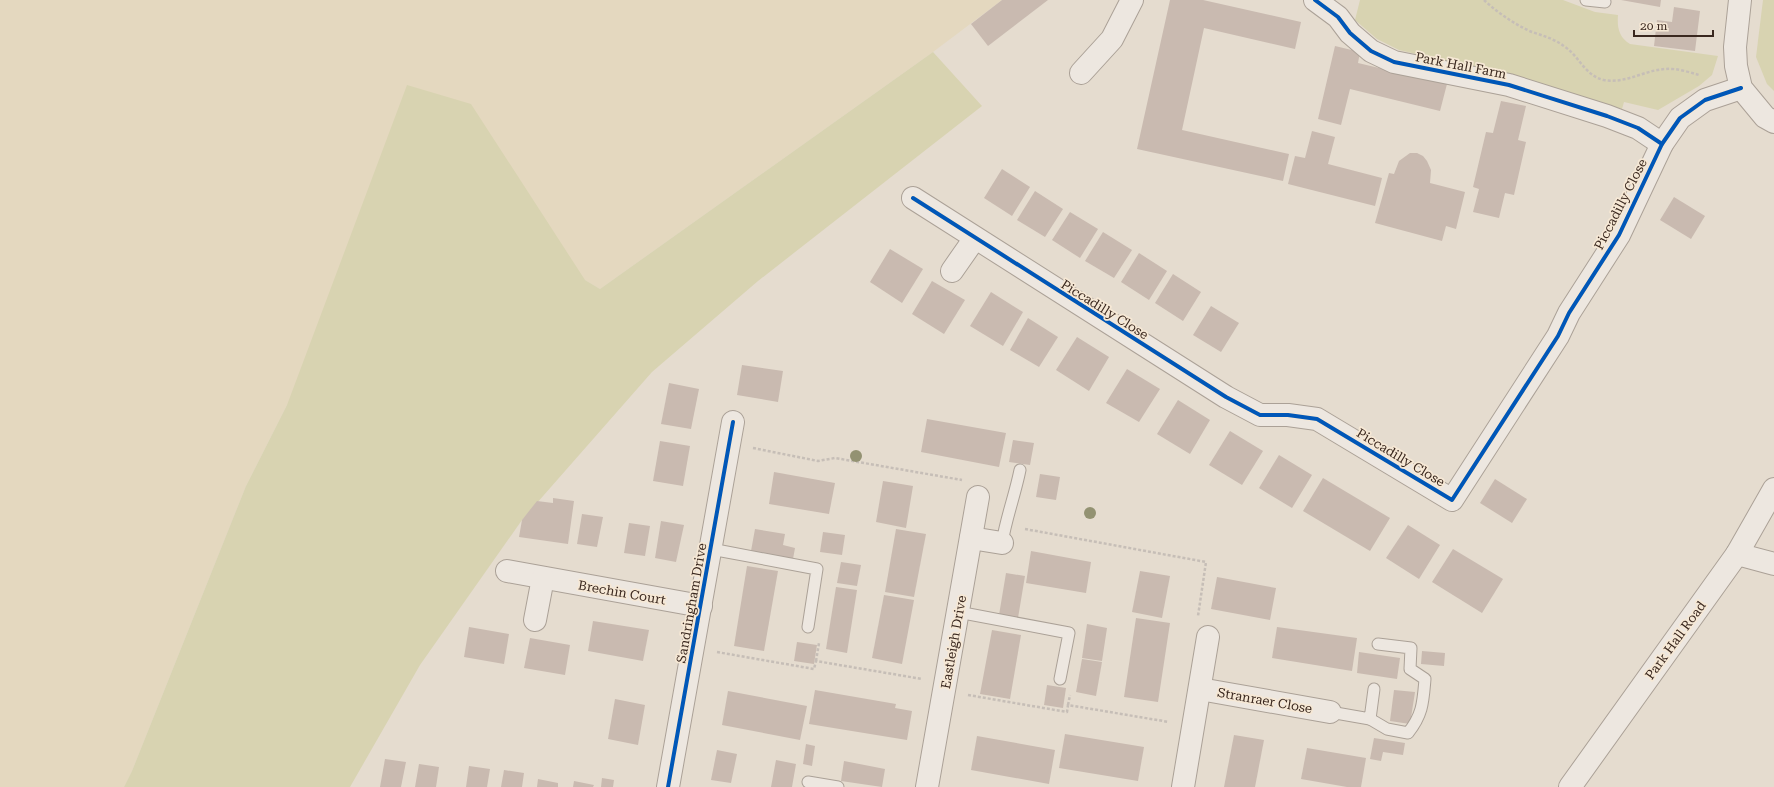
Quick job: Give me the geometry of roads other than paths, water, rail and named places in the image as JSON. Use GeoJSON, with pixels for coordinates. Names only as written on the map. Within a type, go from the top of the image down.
{"type":"FeatureCollection","features":[{"type":"Feature","properties":{"kind":"street"},"geometry":{"type":"LineString","coordinates":[[1081,72],[1112,39],[1132,0]]}},
{"type":"Feature","properties":{"kind":"street","name":"Park Hall Farm"},"geometry":{"type":"LineString","coordinates":[[1315,0],[1338,17],[1350,33],[1371,51],[1394,62],[1516,87],[1607,116],[1638,128],[1662,144]]}},
{"type":"Feature","properties":{"kind":"street"},"geometry":{"type":"LineString","coordinates":[[1740,0],[1735,47],[1736,66],[1741,88],[1765,118],[1774,122]]}},
{"type":"Feature","properties":{"kind":"street","name":"Piccadilly Close"},"geometry":{"type":"LineString","coordinates":[[914,198],[1226,397],[1260,415],[1288,415],[1316,419],[1452,500],[1558,336],[1569,313],[1619,235],[1662,144],[1680,118],[1704,100],[1741,88]]}},
{"type":"Feature","properties":{"kind":"street"},"geometry":{"type":"LineString","coordinates":[[952,271],[975,238]]}},
{"type":"Feature","properties":{"kind":"street","name":"Sandringham Drive"},"geometry":{"type":"LineString","coordinates":[[668,787],[733,422]]}},
{"type":"Feature","properties":{"kind":"street","name":"Park Hall Road"},"geometry":{"type":"LineString","coordinates":[[1570,787],[1737,554],[1774,490]]}},
{"type":"Feature","properties":{"kind":"street","name":"Eastleigh Drive"},"geometry":{"type":"LineString","coordinates":[[927,787],[978,497]]}},
{"type":"Feature","properties":{"kind":"street"},"geometry":{"type":"LineString","coordinates":[[971,538],[1004,534]]}},
{"type":"Feature","properties":{"kind":"street"},"geometry":{"type":"LineString","coordinates":[[1737,554],[1774,564]]}},
{"type":"Feature","properties":{"kind":"street","name":"Brechin Court"},"geometry":{"type":"LineString","coordinates":[[507,571],[701,606]]}},
{"type":"Feature","properties":{"kind":"street"},"geometry":{"type":"LineString","coordinates":[[535,620],[543,578]]}},
{"type":"Feature","properties":{"kind":"street","name":"Stranraer Close"},"geometry":{"type":"LineString","coordinates":[[1183,787],[1208,637]]}},
{"type":"Feature","properties":{"kind":"street","name":"Stranraer Close"},"geometry":{"type":"LineString","coordinates":[[1200,689],[1330,712]]}},
{"type":"Feature","properties":{"kind":"lane"},"geometry":{"type":"LineString","coordinates":[[1586,0],[1606,2]]}},
{"type":"Feature","properties":{"kind":"lane"},"geometry":{"type":"LineString","coordinates":[[1004,534],[1020,470]]}},
{"type":"Feature","properties":{"kind":"lane"},"geometry":{"type":"LineString","coordinates":[[711,549],[817,569],[808,628]]}},
{"type":"Feature","properties":{"kind":"lane"},"geometry":{"type":"LineString","coordinates":[[958,612],[1069,633],[1060,679]]}},
{"type":"Feature","properties":{"kind":"lane"},"geometry":{"type":"LineString","coordinates":[[1330,712],[1370,719],[1387,729],[1408,733],[1417,722],[1422,709],[1425,679],[1410,669],[1411,648],[1378,644]]}},
{"type":"Feature","properties":{"kind":"lane"},"geometry":{"type":"LineString","coordinates":[[1370,719],[1374,689]]}},
{"type":"Feature","properties":{"kind":"lane"},"geometry":{"type":"LineString","coordinates":[[808,782],[838,787]]}}]}
